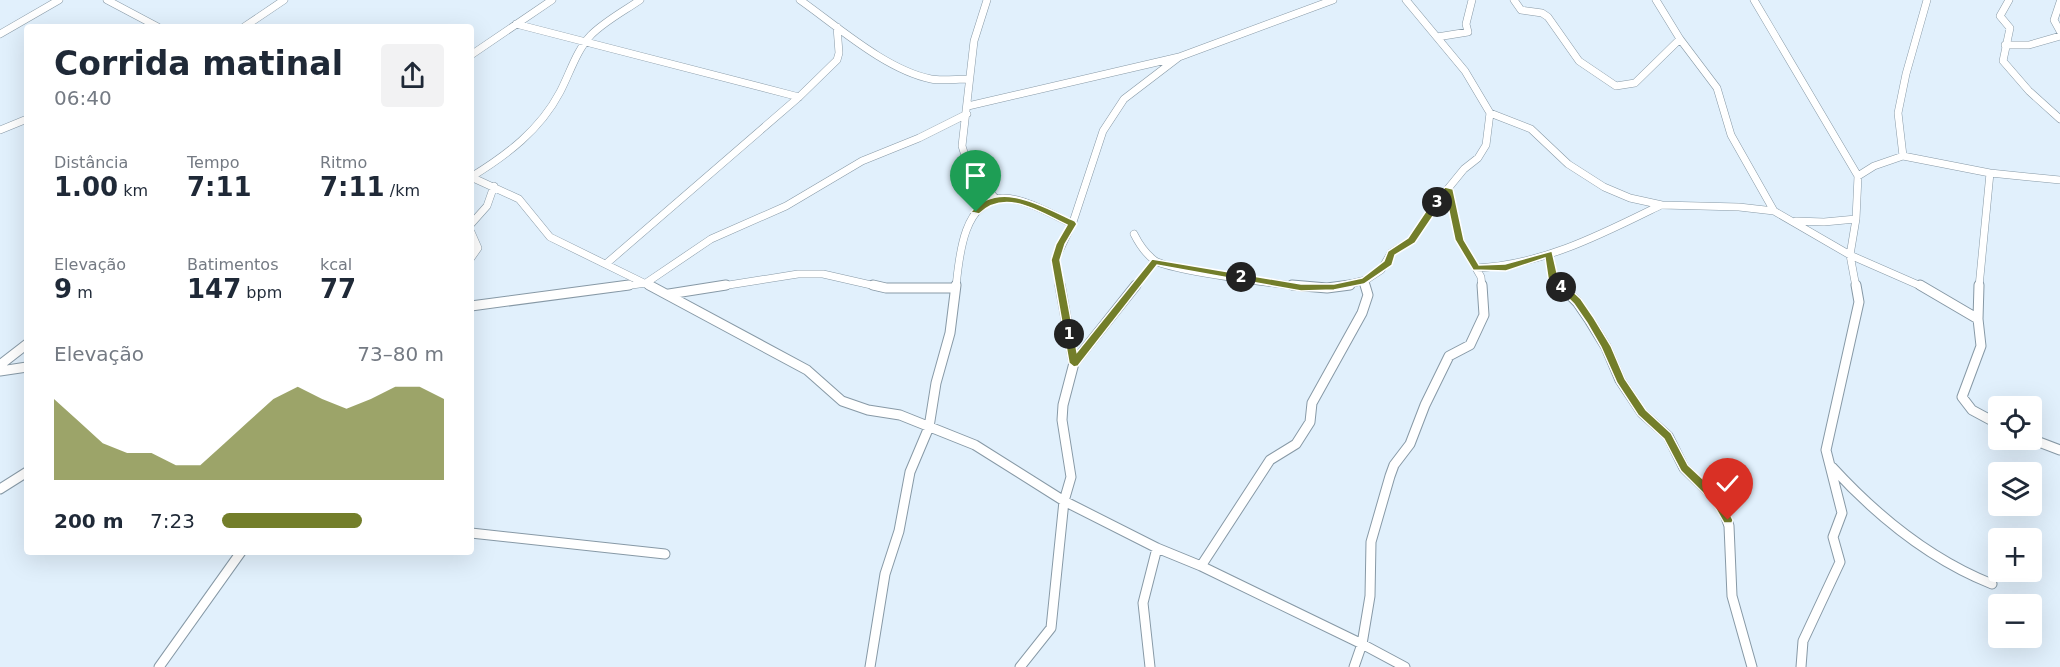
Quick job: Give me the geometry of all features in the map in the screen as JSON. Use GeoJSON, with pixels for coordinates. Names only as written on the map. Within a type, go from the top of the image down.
{"type":"FeatureCollection","features":[{"type":"Feature","properties":{"kind":"street"},"geometry":{"type":"LineString","coordinates":[[0,34],[60,0]]}},
{"type":"Feature","properties":{"kind":"street"},"geometry":{"type":"LineString","coordinates":[[107,0],[152,24]]}},
{"type":"Feature","properties":{"kind":"street"},"geometry":{"type":"LineString","coordinates":[[248,24],[284,0]]}},
{"type":"Feature","properties":{"kind":"street"},"geometry":{"type":"LineString","coordinates":[[474,53],[552,0]]}},
{"type":"Feature","properties":{"kind":"street"},"geometry":{"type":"LineString","coordinates":[[474,175],[511,152],[533,132],[558,95],[573,60],[587,42],[607,23],[640,0]]}},
{"type":"Feature","properties":{"kind":"street"},"geometry":{"type":"LineString","coordinates":[[800,0],[882,58],[915,74],[932,79],[968,79]]}},
{"type":"Feature","properties":{"kind":"street"},"geometry":{"type":"LineString","coordinates":[[987,0],[974,41],[968,79],[968,110],[962,146],[969,168],[996,199]]}},
{"type":"Feature","properties":{"kind":"street"},"geometry":{"type":"LineString","coordinates":[[474,306],[646,284],[711,239],[786,206],[862,161],[919,138],[968,110],[1179,57],[1333,0]]}},
{"type":"Feature","properties":{"kind":"street"},"geometry":{"type":"LineString","coordinates":[[1134,234],[1140,246],[1155,261],[1301,288],[1334,287],[1364,281],[1388,263],[1391,253],[1412,240],[1433,207],[1464,169],[1478,158],[1486,145],[1490,113],[1465,71],[1406,0]]}},
{"type":"Feature","properties":{"kind":"street"},"geometry":{"type":"LineString","coordinates":[[1437,37],[1468,32],[1466,24],[1472,0]]}},
{"type":"Feature","properties":{"kind":"street"},"geometry":{"type":"LineString","coordinates":[[1514,0],[1521,10],[1542,13],[1548,17],[1579,61],[1612,86],[1624,87],[1635,83],[1680,39]]}},
{"type":"Feature","properties":{"kind":"street"},"geometry":{"type":"LineString","coordinates":[[1656,0],[1680,39],[1718,87],[1731,135],[1774,211]]}},
{"type":"Feature","properties":{"kind":"street"},"geometry":{"type":"LineString","coordinates":[[1754,0],[1858,176],[1856,219],[1850,255],[1859,302],[1826,450],[1842,513],[1833,539],[1840,555],[1840,562],[1803,641],[1801,667]]}},
{"type":"Feature","properties":{"kind":"street"},"geometry":{"type":"LineString","coordinates":[[1903,156],[1898,113],[1906,74],[1927,0]]}},
{"type":"Feature","properties":{"kind":"street"},"geometry":{"type":"LineString","coordinates":[[2009,0],[2000,16],[2010,28],[2005,45],[2003,62],[2005,68],[2034,94],[2046,110],[2060,119]]}},
{"type":"Feature","properties":{"kind":"street"},"geometry":{"type":"LineString","coordinates":[[2060,2],[2058,14],[2054,20],[2060,31]]}},
{"type":"Feature","properties":{"kind":"street"},"geometry":{"type":"LineString","coordinates":[[516,24],[799,97]]}},
{"type":"Feature","properties":{"kind":"street"},"geometry":{"type":"LineString","coordinates":[[607,263],[799,97],[837,60],[839,53],[837,27]]}},
{"type":"Feature","properties":{"kind":"street"},"geometry":{"type":"LineString","coordinates":[[2005,45],[2029,45],[2060,36]]}},
{"type":"Feature","properties":{"kind":"street"},"geometry":{"type":"LineString","coordinates":[[1074,363],[1055,260],[1060,244],[1072,224],[1089,168],[1109,119],[1127,97],[1179,57]]}},
{"type":"Feature","properties":{"kind":"street"},"geometry":{"type":"LineString","coordinates":[[1490,113],[1532,129],[1568,164],[1604,187],[1630,198],[1662,205],[1739,207],[1774,211],[1850,255],[1918,284],[1978,319]]}},
{"type":"Feature","properties":{"kind":"street"},"geometry":{"type":"LineString","coordinates":[[0,130],[24,119]]}},
{"type":"Feature","properties":{"kind":"street"},"geometry":{"type":"LineString","coordinates":[[1858,176],[1874,166],[1903,156],[1990,173],[2060,180]]}},
{"type":"Feature","properties":{"kind":"street"},"geometry":{"type":"LineString","coordinates":[[1988,419],[1968,406],[1962,398],[1963,390],[1978,362],[1982,344],[1978,319],[1990,173]]}},
{"type":"Feature","properties":{"kind":"street"},"geometry":{"type":"LineString","coordinates":[[474,178],[519,199],[550,237],[669,294],[807,369],[842,401],[868,410],[900,415],[977,447],[1064,501],[1157,548],[1201,566],[1362,644],[1405,667]]}},
{"type":"Feature","properties":{"kind":"street"},"geometry":{"type":"LineString","coordinates":[[474,221],[487,206],[494,186]]}},
{"type":"Feature","properties":{"kind":"street"},"geometry":{"type":"LineString","coordinates":[[1354,667],[1362,644],[1370,596],[1371,542],[1394,465],[1410,444],[1425,405],[1449,356],[1470,345],[1484,315],[1481,277],[1460,240],[1448,189]]}},
{"type":"Feature","properties":{"kind":"street"},"geometry":{"type":"LineString","coordinates":[[870,667],[885,574],[899,531],[910,472],[929,427],[936,383],[950,333],[960,252],[971,220],[983,205],[996,199],[1010,199],[1029,204],[1072,224]]}},
{"type":"Feature","properties":{"kind":"street"},"geometry":{"type":"LineString","coordinates":[[1476,268],[1506,267],[1549,254],[1580,243],[1662,205]]}},
{"type":"Feature","properties":{"kind":"street"},"geometry":{"type":"LineString","coordinates":[[1793,221],[1824,222],[1856,219]]}},
{"type":"Feature","properties":{"kind":"street"},"geometry":{"type":"LineString","coordinates":[[474,239],[478,248],[474,254]]}},
{"type":"Feature","properties":{"kind":"street"},"geometry":{"type":"LineString","coordinates":[[1549,254],[1553,278],[1577,302],[1590,321],[1606,346],[1620,380],[1642,412],[1668,436],[1684,468],[1716,499],[1724,511],[1729,526],[1732,596],[1752,667]]}},
{"type":"Feature","properties":{"kind":"street"},"geometry":{"type":"LineString","coordinates":[[1020,667],[1051,628],[1064,501],[1071,477],[1062,420],[1063,405],[1074,363],[1155,261]]}},
{"type":"Feature","properties":{"kind":"street"},"geometry":{"type":"LineString","coordinates":[[669,294],[798,274],[823,274],[886,288],[954,288]]}},
{"type":"Feature","properties":{"kind":"street"},"geometry":{"type":"LineString","coordinates":[[1201,566],[1270,460],[1296,444],[1310,422],[1312,403],[1362,313],[1368,294],[1364,281]]}},
{"type":"Feature","properties":{"kind":"street"},"geometry":{"type":"LineString","coordinates":[[0,365],[24,346]]}},
{"type":"Feature","properties":{"kind":"street"},"geometry":{"type":"LineString","coordinates":[[0,371],[24,367]]}},
{"type":"Feature","properties":{"kind":"street"},"geometry":{"type":"LineString","coordinates":[[2042,443],[2060,450]]}},
{"type":"Feature","properties":{"kind":"street"},"geometry":{"type":"LineString","coordinates":[[1830,465],[1844,481],[1946,564],[1992,584]]}},
{"type":"Feature","properties":{"kind":"street"},"geometry":{"type":"LineString","coordinates":[[0,489],[24,474]]}},
{"type":"Feature","properties":{"kind":"street"},"geometry":{"type":"LineString","coordinates":[[474,533],[665,554]]}},
{"type":"Feature","properties":{"kind":"street"},"geometry":{"type":"LineString","coordinates":[[1150,667],[1143,603],[1157,548]]}},
{"type":"Feature","properties":{"kind":"street"},"geometry":{"type":"LineString","coordinates":[[159,667],[239,555]]}},
{"type":"Feature","properties":{"kind":"route"},"geometry":{"type":"LineString","coordinates":[[976,212],[988,202],[1002,198],[1029,204],[1072,224],[1060,244],[1055,260],[1074,363],[1155,261],[1301,288],[1318,289],[1364,281],[1388,263],[1391,253],[1412,240],[1425,223],[1433,207],[1448,189],[1460,240],[1476,268],[1506,267],[1549,254],[1553,278],[1577,302],[1590,321],[1606,346],[1620,380],[1642,412],[1668,436],[1684,468],[1716,499],[1728,520]]}}]}
